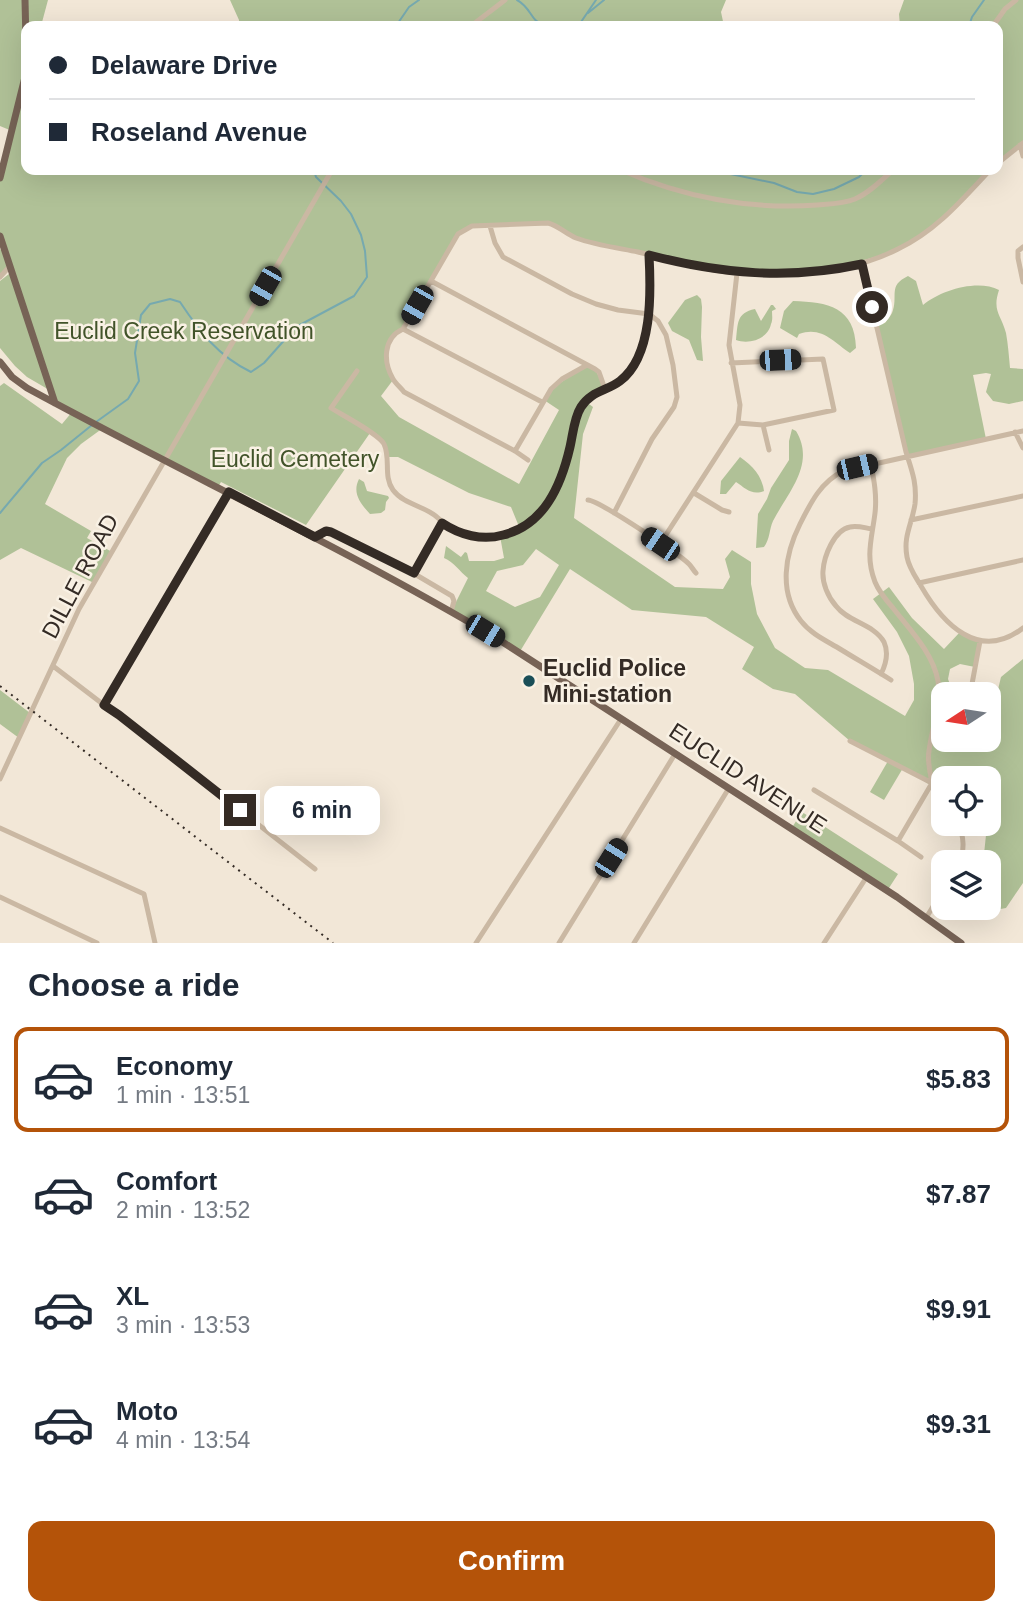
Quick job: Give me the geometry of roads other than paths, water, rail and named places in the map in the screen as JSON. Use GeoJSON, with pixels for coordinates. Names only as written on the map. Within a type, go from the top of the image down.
{"type":"FeatureCollection","features":[{"type":"Feature","properties":{"kind":"main road"},"geometry":{"type":"LineString","coordinates":[[25,0],[25,21]]}},
{"type":"Feature","properties":{"kind":"main road"},"geometry":{"type":"LineString","coordinates":[[0,178],[21,93]]}},
{"type":"Feature","properties":{"kind":"main road"},"geometry":{"type":"LineString","coordinates":[[0,236],[55,403]]}},
{"type":"Feature","properties":{"kind":"main road","name":"EUCLID AVENUE"},"geometry":{"type":"LineString","coordinates":[[0,362],[20,384],[452,611],[729,788],[961,943]]}},
{"type":"Feature","properties":{"kind":"street"},"geometry":{"type":"LineString","coordinates":[[477,21],[505,0]]}},
{"type":"Feature","properties":{"kind":"street"},"geometry":{"type":"LineString","coordinates":[[997,21],[1016,0]]}},
{"type":"Feature","properties":{"kind":"street"},"geometry":{"type":"LineString","coordinates":[[1022,144],[1023,156]]}},
{"type":"Feature","properties":{"kind":"street"},"geometry":{"type":"LineString","coordinates":[[1003,159],[1022,144]]}},
{"type":"Feature","properties":{"kind":"street","name":"DILLE ROAD"},"geometry":{"type":"LineString","coordinates":[[0,779],[79,609],[329,175]]}},
{"type":"Feature","properties":{"kind":"street"},"geometry":{"type":"LineString","coordinates":[[635,175],[685,193],[717,200],[789,207],[854,200],[887,175]]}},
{"type":"Feature","properties":{"kind":"street"},"geometry":{"type":"LineString","coordinates":[[527,460],[404,392],[393,380],[387,363],[386,352],[390,339],[403,329],[458,234],[472,226],[548,223],[576,238],[678,263],[737,273],[828,271],[862,264],[898,250],[917,239],[954,210],[986,175]]}},
{"type":"Feature","properties":{"kind":"street"},"geometry":{"type":"LineString","coordinates":[[490,226],[503,257],[596,304],[649,314],[658,321],[666,335],[677,397],[674,407],[652,439],[614,513]]}},
{"type":"Feature","properties":{"kind":"street"},"geometry":{"type":"LineString","coordinates":[[1023,247],[1018,251],[1018,258],[1023,282]]}},
{"type":"Feature","properties":{"kind":"street"},"geometry":{"type":"LineString","coordinates":[[357,371],[331,408],[381,440],[389,482],[396,493],[458,531],[480,537],[502,536],[527,525],[546,506],[559,484],[581,407],[591,395],[619,382],[631,370],[640,351],[649,314],[649,255]]}},
{"type":"Feature","properties":{"kind":"street"},"geometry":{"type":"LineString","coordinates":[[862,264],[915,482],[915,506],[905,537],[910,569],[942,616],[964,635],[980,641],[994,641],[1023,628]]}},
{"type":"Feature","properties":{"kind":"street"},"geometry":{"type":"LineString","coordinates":[[0,277],[10,267]]}},
{"type":"Feature","properties":{"kind":"street"},"geometry":{"type":"LineString","coordinates":[[660,544],[738,423],[740,405],[729,345],[737,273]]}},
{"type":"Feature","properties":{"kind":"street"},"geometry":{"type":"LineString","coordinates":[[431,281],[599,372],[605,389]]}},
{"type":"Feature","properties":{"kind":"street"},"geometry":{"type":"LineString","coordinates":[[403,329],[542,402]]}},
{"type":"Feature","properties":{"kind":"street"},"geometry":{"type":"LineString","coordinates":[[732,362],[822,359],[834,410],[763,425],[738,423]]}},
{"type":"Feature","properties":{"kind":"street"},"geometry":{"type":"LineString","coordinates":[[515,451],[551,389],[586,365]]}},
{"type":"Feature","properties":{"kind":"street"},"geometry":{"type":"LineString","coordinates":[[763,425],[769,450]]}},
{"type":"Feature","properties":{"kind":"street"},"geometry":{"type":"LineString","coordinates":[[891,680],[816,634],[792,607],[786,587],[786,565],[795,534],[810,503],[822,486],[843,471],[1023,430]]}},
{"type":"Feature","properties":{"kind":"street"},"geometry":{"type":"LineString","coordinates":[[1015,432],[1023,448]]}},
{"type":"Feature","properties":{"kind":"street"},"geometry":{"type":"LineString","coordinates":[[871,464],[876,511],[869,557],[874,581],[927,653],[937,680],[939,708],[928,758],[931,777]]}},
{"type":"Feature","properties":{"kind":"street"},"geometry":{"type":"LineString","coordinates":[[104,705],[229,492]]}},
{"type":"Feature","properties":{"kind":"street"},"geometry":{"type":"LineString","coordinates":[[694,493],[729,512]]}},
{"type":"Feature","properties":{"kind":"street"},"geometry":{"type":"LineString","coordinates":[[911,520],[1023,496]]}},
{"type":"Feature","properties":{"kind":"street"},"geometry":{"type":"LineString","coordinates":[[587,500],[594,501],[614,513],[689,564],[696,573]]}},
{"type":"Feature","properties":{"kind":"street"},"geometry":{"type":"LineString","coordinates":[[414,573],[442,523]]}},
{"type":"Feature","properties":{"kind":"street"},"geometry":{"type":"LineString","coordinates":[[872,529],[853,526],[839,533],[831,545],[823,570],[827,591],[839,611],[883,640],[887,654],[881,674]]}},
{"type":"Feature","properties":{"kind":"street"},"geometry":{"type":"LineString","coordinates":[[315,537],[326,531],[331,532],[414,573],[452,596],[452,611]]}},
{"type":"Feature","properties":{"kind":"street"},"geometry":{"type":"LineString","coordinates":[[919,583],[1023,560]]}},
{"type":"Feature","properties":{"kind":"street"},"geometry":{"type":"LineString","coordinates":[[972,682],[980,641]]}},
{"type":"Feature","properties":{"kind":"street"},"geometry":{"type":"LineString","coordinates":[[53,666],[315,869]]}},
{"type":"Feature","properties":{"kind":"street"},"geometry":{"type":"LineString","coordinates":[[476,943],[621,719]]}},
{"type":"Feature","properties":{"kind":"street"},"geometry":{"type":"LineString","coordinates":[[850,741],[931,782]]}},
{"type":"Feature","properties":{"kind":"street"},"geometry":{"type":"LineString","coordinates":[[559,943],[675,754]]}},
{"type":"Feature","properties":{"kind":"street"},"geometry":{"type":"LineString","coordinates":[[898,841],[931,785]]}},
{"type":"Feature","properties":{"kind":"street"},"geometry":{"type":"LineString","coordinates":[[634,943],[729,788]]}},
{"type":"Feature","properties":{"kind":"street"},"geometry":{"type":"LineString","coordinates":[[814,790],[920,857]]}},
{"type":"Feature","properties":{"kind":"street"},"geometry":{"type":"LineString","coordinates":[[0,828],[144,894],[155,943]]}},
{"type":"Feature","properties":{"kind":"street"},"geometry":{"type":"LineString","coordinates":[[824,943],[866,878]]}},
{"type":"Feature","properties":{"kind":"street"},"geometry":{"type":"LineString","coordinates":[[0,897],[97,943]]}},
{"type":"Feature","properties":{"kind":"street"},"geometry":{"type":"LineString","coordinates":[[926,918],[931,910]]}},
{"type":"Feature","properties":{"kind":"waterway"},"geometry":{"type":"LineString","coordinates":[[399,21],[409,7],[419,0]]}},
{"type":"Feature","properties":{"kind":"waterway"},"geometry":{"type":"LineString","coordinates":[[517,0],[536,21]]}},
{"type":"Feature","properties":{"kind":"waterway"},"geometry":{"type":"LineString","coordinates":[[582,21],[596,0]]}},
{"type":"Feature","properties":{"kind":"waterway"},"geometry":{"type":"LineString","coordinates":[[588,13],[604,0]]}},
{"type":"Feature","properties":{"kind":"waterway"},"geometry":{"type":"LineString","coordinates":[[971,21],[984,0]]}},
{"type":"Feature","properties":{"kind":"waterway"},"geometry":{"type":"LineString","coordinates":[[96,422],[128,399],[139,381],[135,353],[141,315],[150,304],[170,299],[180,302],[211,342],[229,359],[251,372],[264,363],[296,327],[354,296],[367,277],[361,235],[351,214],[315,175]]}},
{"type":"Feature","properties":{"kind":"waterway"},"geometry":{"type":"LineString","coordinates":[[735,175],[813,194],[834,189],[861,175]]}},
{"type":"Feature","properties":{"kind":"waterway"},"geometry":{"type":"LineString","coordinates":[[0,513],[42,463],[92,425]]}},
{"type":"Feature","properties":{"kind":"railway"},"geometry":{"type":"LineString","coordinates":[[0,686],[333,943]]}},
{"type":"Feature","properties":{"kind":"place","name":"Euclid Police Mini-station"},"geometry":{"type":"Point","coordinates":[529,681]}},
{"type":"Feature","properties":{"kind":"park label","name":"Euclid Creek Reservation"},"geometry":{"type":"Point","coordinates":[184,331]}},
{"type":"Feature","properties":{"kind":"park label","name":"Euclid Cemetery"},"geometry":{"type":"Point","coordinates":[295,459]}}]}
